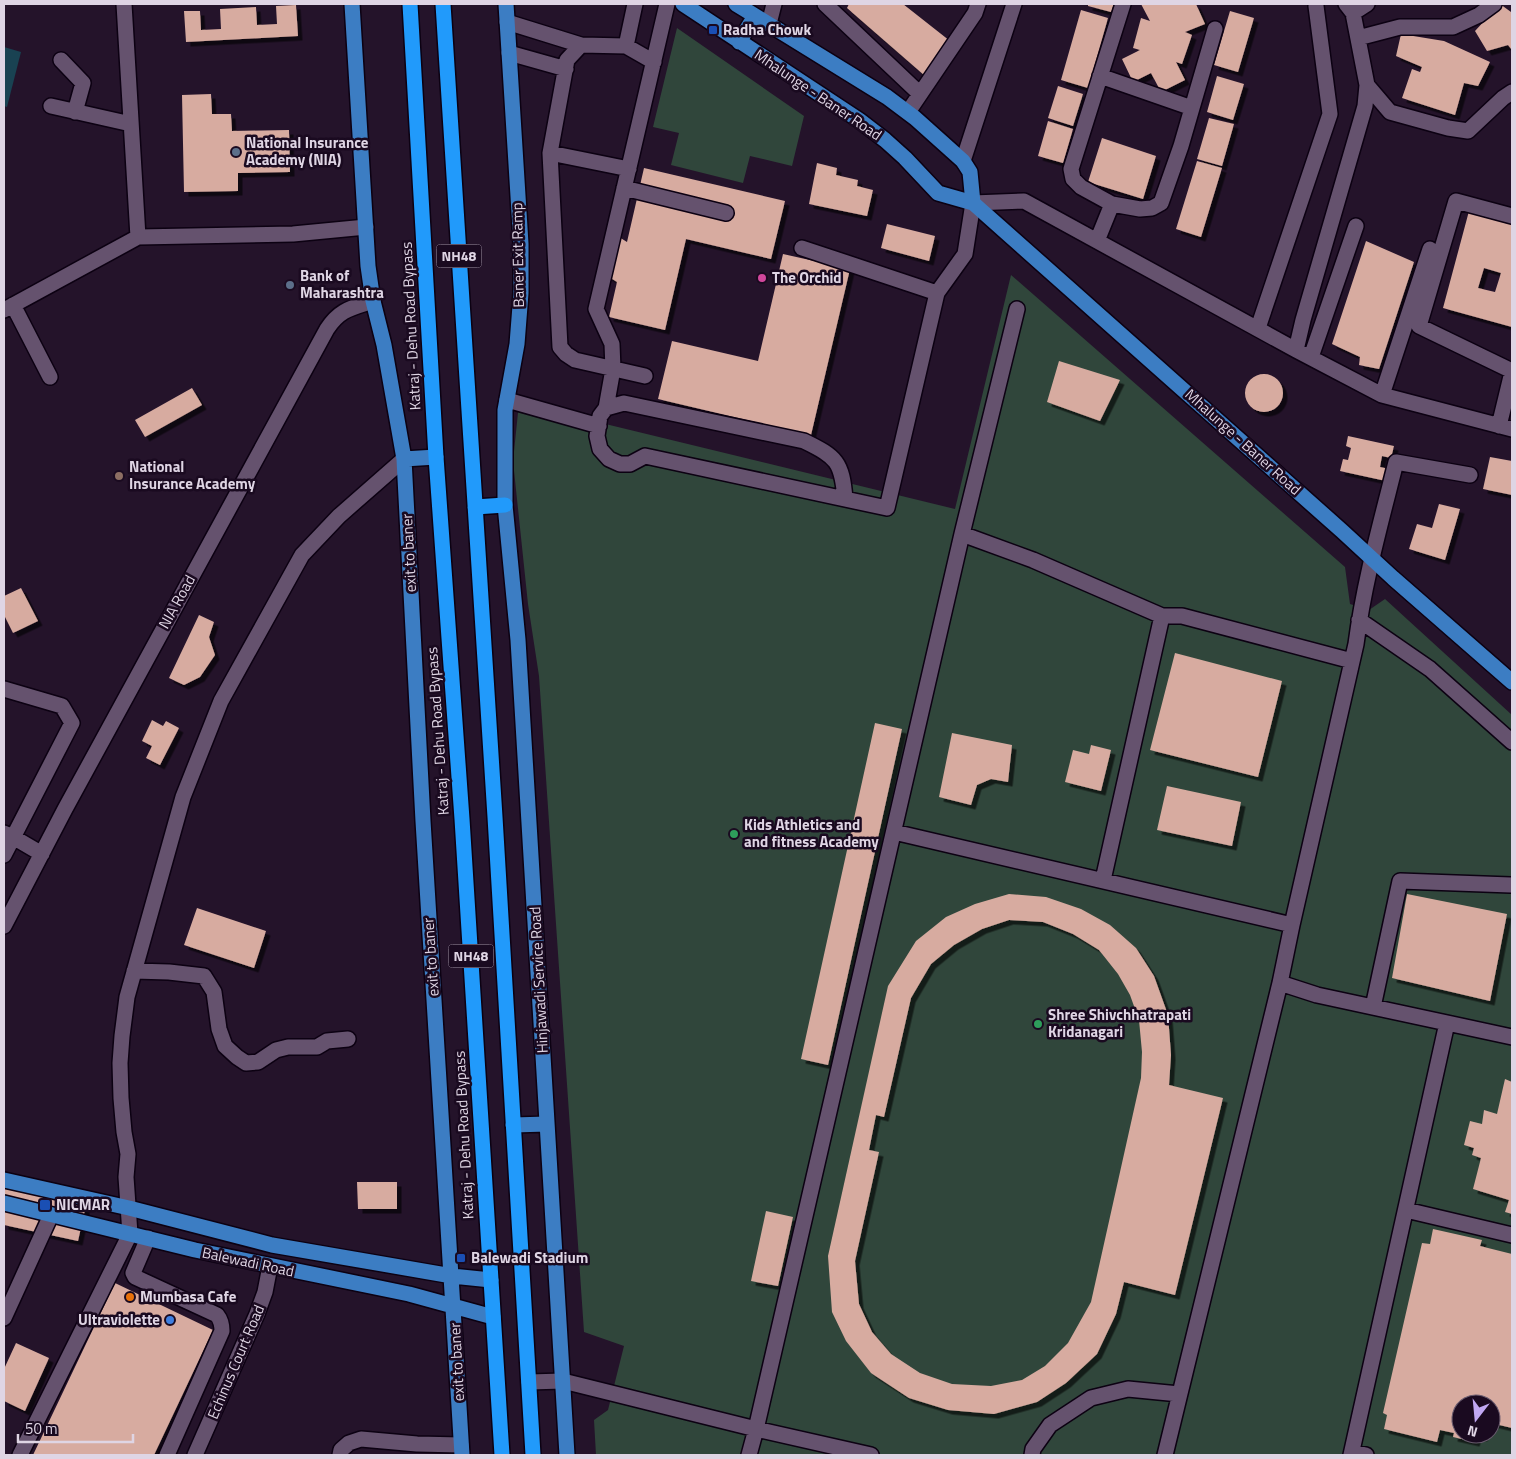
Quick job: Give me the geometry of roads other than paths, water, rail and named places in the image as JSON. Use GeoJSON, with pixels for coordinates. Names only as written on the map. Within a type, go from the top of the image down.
{"type":"FeatureCollection","features":[{"type":"Feature","properties":{"kind":"highway","name":"Katraj - Dehu Road Bypass"},"geometry":{"type":"LineString","coordinates":[[410,4],[436,457],[462,819],[502,1455]]}},
{"type":"Feature","properties":{"kind":"highway","name":"NH48"},"geometry":{"type":"LineString","coordinates":[[443,4],[533,1455]]}},
{"type":"Feature","properties":{"kind":"highway"},"geometry":{"type":"LineString","coordinates":[[475,507],[505,505]]}},
{"type":"Feature","properties":{"kind":"main road"},"geometry":{"type":"LineString","coordinates":[[352,4],[368,266],[373,301],[384,345],[404,459],[436,457]]}},
{"type":"Feature","properties":{"kind":"main road","name":"Baner Exit Ramp"},"geometry":{"type":"LineString","coordinates":[[505,505],[505,410],[517,344],[521,273],[521,244],[506,4]]}},
{"type":"Feature","properties":{"kind":"main road","name":"Mhalunge - Baner Road"},"geometry":{"type":"LineString","coordinates":[[683,4],[859,120],[905,158],[938,193],[973,203],[1512,682]]}},
{"type":"Feature","properties":{"kind":"main road"},"geometry":{"type":"LineString","coordinates":[[736,4],[887,96],[908,112],[963,161],[970,172],[973,203]]}},
{"type":"Feature","properties":{"kind":"main road"},"geometry":{"type":"LineString","coordinates":[[739,42],[756,16]]}},
{"type":"Feature","properties":{"kind":"main road","name":"exit to baner"},"geometry":{"type":"LineString","coordinates":[[404,459],[423,821],[462,1450]]}},
{"type":"Feature","properties":{"kind":"main road","name":"Hinjawadi Service Road"},"geometry":{"type":"LineString","coordinates":[[505,505],[518,640],[568,1455]]}},
{"type":"Feature","properties":{"kind":"main road"},"geometry":{"type":"LineString","coordinates":[[513,1125],[548,1124]]}},
{"type":"Feature","properties":{"kind":"main road","name":"Balewadi Road"},"geometry":{"type":"LineString","coordinates":[[4,1180],[129,1208],[272,1246],[452,1276],[491,1280]]}},
{"type":"Feature","properties":{"kind":"main road","name":"Balewadi Road"},"geometry":{"type":"LineString","coordinates":[[4,1203],[195,1250],[409,1294],[493,1317]]}},
{"type":"Feature","properties":{"kind":"street"},"geometry":{"type":"LineString","coordinates":[[124,4],[138,236]]}},
{"type":"Feature","properties":{"kind":"street"},"geometry":{"type":"LineString","coordinates":[[626,46],[635,4]]}},
{"type":"Feature","properties":{"kind":"street"},"geometry":{"type":"LineString","coordinates":[[667,4],[596,309],[612,344],[613,369],[606,408],[600,416],[597,436],[600,449],[609,459],[620,464],[630,464],[645,456],[887,508],[937,293],[965,254],[973,203],[1024,201],[1382,395],[1506,427],[1512,372],[1419,326],[1456,201],[1512,216]]}},
{"type":"Feature","properties":{"kind":"street"},"geometry":{"type":"LineString","coordinates":[[769,24],[774,4]]}},
{"type":"Feature","properties":{"kind":"street"},"geometry":{"type":"LineString","coordinates":[[824,4],[920,94]]}},
{"type":"Feature","properties":{"kind":"street"},"geometry":{"type":"LineString","coordinates":[[908,112],[975,13],[978,4]]}},
{"type":"Feature","properties":{"kind":"street"},"geometry":{"type":"LineString","coordinates":[[963,161],[1014,4]]}},
{"type":"Feature","properties":{"kind":"street"},"geometry":{"type":"LineString","coordinates":[[1123,4],[1071,169],[1073,179],[1081,187],[1112,204],[1140,209],[1152,208],[1161,203],[1215,29]]}},
{"type":"Feature","properties":{"kind":"street"},"geometry":{"type":"LineString","coordinates":[[1296,350],[1365,106],[1367,85],[1358,38],[1349,8],[1366,4]]}},
{"type":"Feature","properties":{"kind":"street"},"geometry":{"type":"LineString","coordinates":[[1358,38],[1400,26],[1453,27],[1479,15],[1494,4]]}},
{"type":"Feature","properties":{"kind":"street"},"geometry":{"type":"LineString","coordinates":[[1258,328],[1330,114],[1316,6]]}},
{"type":"Feature","properties":{"kind":"street"},"geometry":{"type":"LineString","coordinates":[[507,22],[581,45],[626,46],[654,62]]}},
{"type":"Feature","properties":{"kind":"street"},"geometry":{"type":"LineString","coordinates":[[581,45],[567,60],[550,153],[560,347],[574,360],[645,376]]}},
{"type":"Feature","properties":{"kind":"street"},"geometry":{"type":"LineString","coordinates":[[509,52],[566,68]]}},
{"type":"Feature","properties":{"kind":"street"},"geometry":{"type":"LineString","coordinates":[[61,60],[83,83],[74,112]]}},
{"type":"Feature","properties":{"kind":"street"},"geometry":{"type":"LineString","coordinates":[[1100,76],[1192,108]]}},
{"type":"Feature","properties":{"kind":"street"},"geometry":{"type":"LineString","coordinates":[[1367,85],[1390,112],[1448,128],[1468,131],[1512,92]]}},
{"type":"Feature","properties":{"kind":"street"},"geometry":{"type":"LineString","coordinates":[[51,106],[131,124]]}},
{"type":"Feature","properties":{"kind":"street"},"geometry":{"type":"LineString","coordinates":[[550,153],[629,169]]}},
{"type":"Feature","properties":{"kind":"street"},"geometry":{"type":"LineString","coordinates":[[624,188],[726,213]]}},
{"type":"Feature","properties":{"kind":"street"},"geometry":{"type":"LineString","coordinates":[[1097,241],[1112,204]]}},
{"type":"Feature","properties":{"kind":"street"},"geometry":{"type":"LineString","coordinates":[[1311,357],[1356,226]]}},
{"type":"Feature","properties":{"kind":"street"},"geometry":{"type":"LineString","coordinates":[[50,377],[8,307],[138,236],[293,234],[366,227]]}},
{"type":"Feature","properties":{"kind":"street"},"geometry":{"type":"LineString","coordinates":[[802,248],[937,293]]}},
{"type":"Feature","properties":{"kind":"street"},"geometry":{"type":"LineString","coordinates":[[1382,395],[1430,250]]}},
{"type":"Feature","properties":{"kind":"street","name":"NIA Road"},"geometry":{"type":"LineString","coordinates":[[4,926],[64,809],[327,329],[343,311],[373,301]]}},
{"type":"Feature","properties":{"kind":"street"},"geometry":{"type":"LineString","coordinates":[[749,1455],[962,534],[1017,309]]}},
{"type":"Feature","properties":{"kind":"street"},"geometry":{"type":"LineString","coordinates":[[507,400],[599,426]]}},
{"type":"Feature","properties":{"kind":"street"},"geometry":{"type":"LineString","coordinates":[[606,408],[624,403],[804,441],[828,453],[837,462],[844,480],[845,499]]}},
{"type":"Feature","properties":{"kind":"street"},"geometry":{"type":"LineString","coordinates":[[20,1455],[130,1234],[126,1176],[128,1154],[121,1098],[120,1063],[127,997],[183,797],[222,701],[302,555],[339,516],[404,459]]}},
{"type":"Feature","properties":{"kind":"street"},"geometry":{"type":"LineString","coordinates":[[1165,1455],[1280,983],[1356,644],[1372,557],[1396,462],[1470,475]]}},
{"type":"Feature","properties":{"kind":"street"},"geometry":{"type":"LineString","coordinates":[[962,534],[1033,560],[1162,616],[1182,616],[1352,661]]}},
{"type":"Feature","properties":{"kind":"street"},"geometry":{"type":"LineString","coordinates":[[1103,880],[1162,616]]}},
{"type":"Feature","properties":{"kind":"street"},"geometry":{"type":"LineString","coordinates":[[1359,620],[1430,669],[1512,742]]}},
{"type":"Feature","properties":{"kind":"street"},"geometry":{"type":"LineString","coordinates":[[4,689],[62,706],[72,723],[9,835],[4,855]]}},
{"type":"Feature","properties":{"kind":"street"},"geometry":{"type":"LineString","coordinates":[[894,832],[1292,924]]}},
{"type":"Feature","properties":{"kind":"street"},"geometry":{"type":"LineString","coordinates":[[9,835],[42,854]]}},
{"type":"Feature","properties":{"kind":"street"},"geometry":{"type":"LineString","coordinates":[[1372,1007],[1400,881],[1511,885]]}},
{"type":"Feature","properties":{"kind":"street"},"geometry":{"type":"LineString","coordinates":[[134,971],[204,976],[214,992],[219,1029],[225,1046],[246,1063],[258,1062],[276,1050],[288,1046],[317,1047],[327,1041],[348,1039]]}},
{"type":"Feature","properties":{"kind":"street"},"geometry":{"type":"LineString","coordinates":[[1280,983],[1318,995],[1512,1037]]}},
{"type":"Feature","properties":{"kind":"street"},"geometry":{"type":"LineString","coordinates":[[1356,1454],[1447,1023]]}},
{"type":"Feature","properties":{"kind":"street"},"geometry":{"type":"LineString","coordinates":[[1406,1210],[1512,1235]]}},
{"type":"Feature","properties":{"kind":"street"},"geometry":{"type":"LineString","coordinates":[[4,1318],[51,1215]]}},
{"type":"Feature","properties":{"kind":"street"},"geometry":{"type":"LineString","coordinates":[[148,1238],[133,1273],[135,1276],[217,1315],[221,1320],[222,1331],[166,1455]]}},
{"type":"Feature","properties":{"kind":"street","name":"Echinus Court Road"},"geometry":{"type":"LineString","coordinates":[[195,1455],[257,1314],[265,1292],[270,1266]]}},
{"type":"Feature","properties":{"kind":"street"},"geometry":{"type":"LineString","coordinates":[[529,1382],[563,1381],[756,1429],[871,1455]]}},
{"type":"Feature","properties":{"kind":"street"},"geometry":{"type":"LineString","coordinates":[[1032,1455],[1033,1449],[1050,1424],[1091,1398],[1128,1389],[1179,1394]]}},
{"type":"Feature","properties":{"kind":"street"},"geometry":{"type":"LineString","coordinates":[[340,1455],[341,1450],[349,1443],[361,1439],[462,1450]]}},
{"type":"Feature","properties":{"kind":"water"},"geometry":{"type":"Polygon","coordinates":[[[4,47],[21,52],[7,107],[4,106],[4,47]]]}},
{"type":"Feature","properties":{"kind":"place","name":"Radha Chowk"},"geometry":{"type":"Point","coordinates":[713,30]}},
{"type":"Feature","properties":{"kind":"place","name":"National Insurance Academy (NIA)"},"geometry":{"type":"Point","coordinates":[236,152]}},
{"type":"Feature","properties":{"kind":"place","name":"The Orchid"},"geometry":{"type":"Point","coordinates":[762,278]}},
{"type":"Feature","properties":{"kind":"place","name":"Bank of Maharashtra"},"geometry":{"type":"Point","coordinates":[290,285]}},
{"type":"Feature","properties":{"kind":"place","name":"National Insurance Academy"},"geometry":{"type":"Point","coordinates":[119,476]}},
{"type":"Feature","properties":{"kind":"place","name":"Kids Athletics and and fitness Academy"},"geometry":{"type":"Point","coordinates":[734,834]}},
{"type":"Feature","properties":{"kind":"place","name":"Shree Shivchhatrapati Kridanagari"},"geometry":{"type":"Point","coordinates":[1038,1024]}},
{"type":"Feature","properties":{"kind":"place","name":"NICMAR"},"geometry":{"type":"Point","coordinates":[45,1205]}},
{"type":"Feature","properties":{"kind":"place","name":"Balewadi Stadium"},"geometry":{"type":"Point","coordinates":[461,1258]}},
{"type":"Feature","properties":{"kind":"place","name":"Mumbasa Cafe"},"geometry":{"type":"Point","coordinates":[130,1297]}},
{"type":"Feature","properties":{"kind":"place","name":"Ultraviolette"},"geometry":{"type":"Point","coordinates":[170,1320]}}]}
